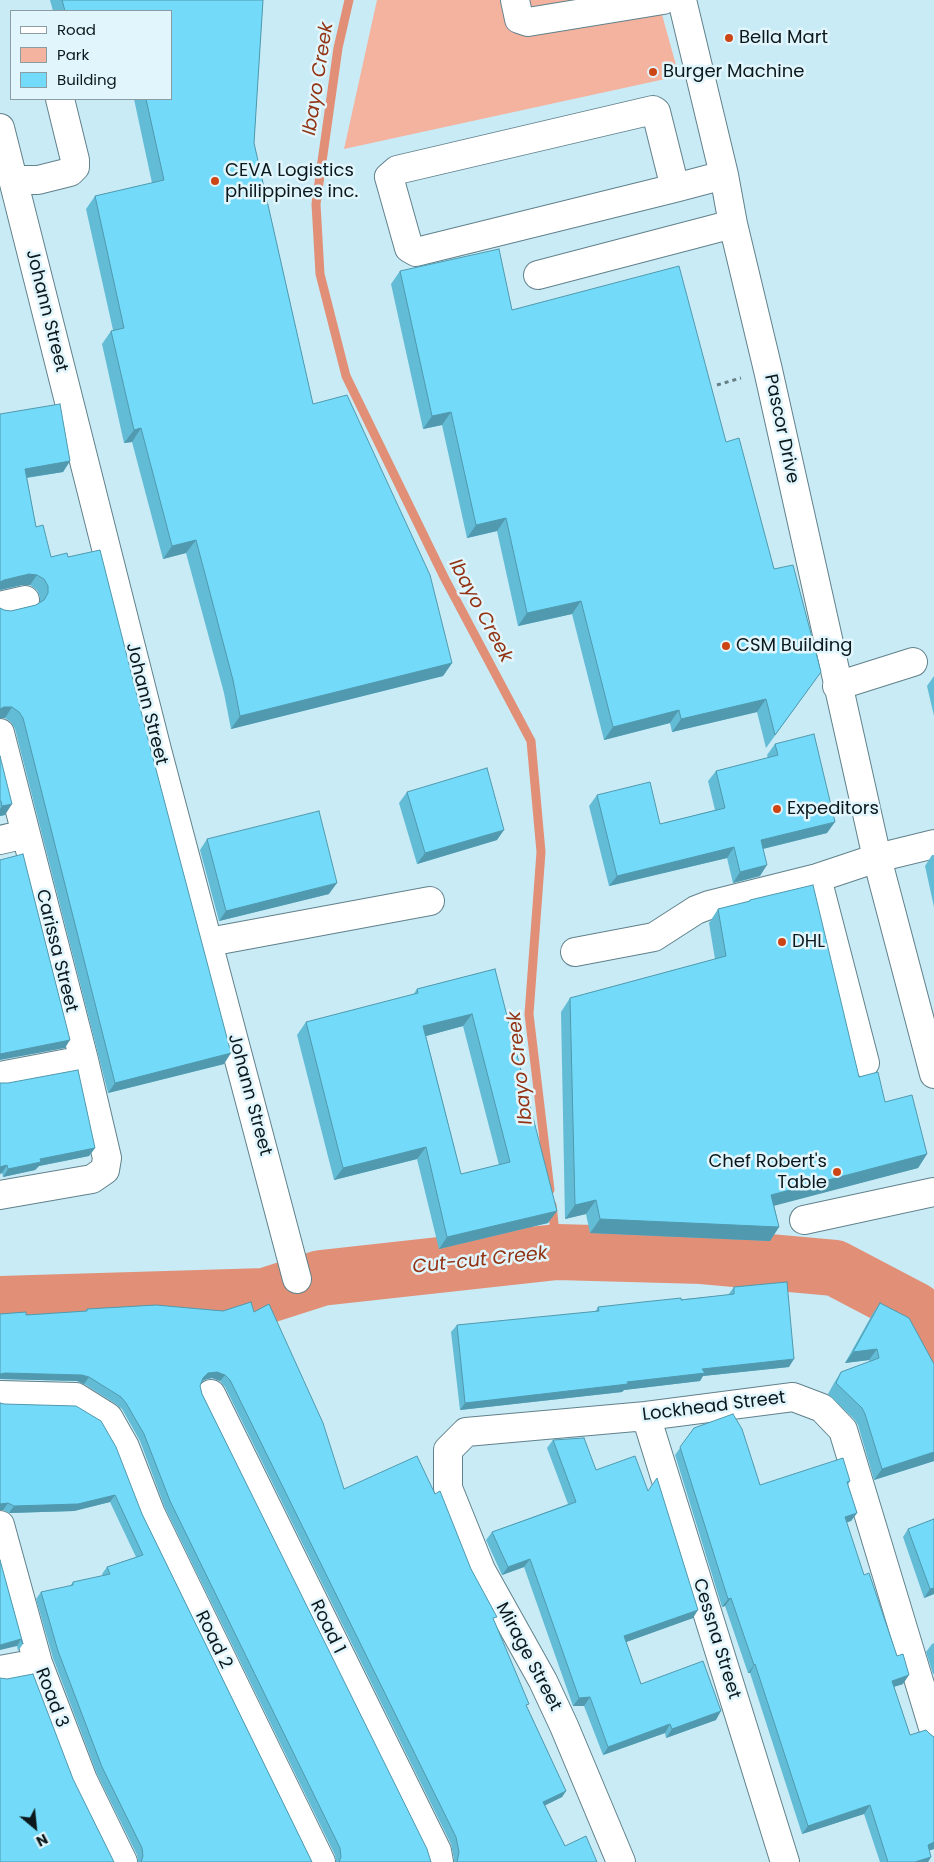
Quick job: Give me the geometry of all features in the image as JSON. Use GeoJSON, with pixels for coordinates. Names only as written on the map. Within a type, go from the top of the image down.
{"type":"FeatureCollection","features":[{"type":"Feature","properties":{"kind":"street"},"geometry":{"type":"LineString","coordinates":[[515,0],[520,19],[528,22],[663,0]]}},
{"type":"Feature","properties":{"kind":"street","name":"Pascor Drive"},"geometry":{"type":"LineString","coordinates":[[682,0],[724,175],[733,224],[768,370],[877,858],[934,1074]]}},
{"type":"Feature","properties":{"kind":"street"},"geometry":{"type":"LineString","coordinates":[[13,180],[38,180],[70,172],[75,167],[76,160],[60,100]]}},
{"type":"Feature","properties":{"kind":"street"},"geometry":{"type":"LineString","coordinates":[[676,188],[656,112],[652,110],[397,170],[389,178],[409,248],[416,252],[676,188],[724,175]]}},
{"type":"Feature","properties":{"kind":"street","name":"Johann Street"},"geometry":{"type":"LineString","coordinates":[[0,128],[154,740],[297,1279]]}},
{"type":"Feature","properties":{"kind":"street"},"geometry":{"type":"LineString","coordinates":[[538,275],[733,224]]}},
{"type":"Feature","properties":{"kind":"street"},"geometry":{"type":"LineString","coordinates":[[838,686],[913,662]]}},
{"type":"Feature","properties":{"kind":"street","name":"Carissa Street"},"geometry":{"type":"LineString","coordinates":[[0,733],[13,837],[84,1060],[106,1158],[105,1170],[92,1179],[0,1195]]}},
{"type":"Feature","properties":{"kind":"street"},"geometry":{"type":"LineString","coordinates":[[575,952],[654,937],[696,910],[709,905],[817,878],[877,858],[934,844]]}},
{"type":"Feature","properties":{"kind":"street"},"geometry":{"type":"LineString","coordinates":[[817,878],[865,1063]]}},
{"type":"Feature","properties":{"kind":"street"},"geometry":{"type":"LineString","coordinates":[[208,942],[430,901]]}},
{"type":"Feature","properties":{"kind":"street"},"geometry":{"type":"LineString","coordinates":[[0,1076],[84,1060]]}},
{"type":"Feature","properties":{"kind":"street"},"geometry":{"type":"LineString","coordinates":[[804,1220],[934,1192]]}},
{"type":"Feature","properties":{"kind":"street","name":"Road 1"},"geometry":{"type":"LineString","coordinates":[[211,1394],[437,1851],[439,1862]]}},
{"type":"Feature","properties":{"kind":"street","name":"Road 2"},"geometry":{"type":"LineString","coordinates":[[0,1395],[76,1397],[108,1417],[125,1447],[151,1514],[321,1862]]}},
{"type":"Feature","properties":{"kind":"street","name":"Lockhead Street"},"geometry":{"type":"LineString","coordinates":[[448,1450],[466,1432],[646,1416],[793,1397],[822,1408],[842,1430],[934,1732]]}},
{"type":"Feature","properties":{"kind":"street","name":"Cessna Street"},"geometry":{"type":"LineString","coordinates":[[646,1416],[785,1862]]}},
{"type":"Feature","properties":{"kind":"street","name":"Mirage Street"},"geometry":{"type":"LineString","coordinates":[[448,1450],[448,1488],[481,1570],[543,1681],[621,1862]]}},
{"type":"Feature","properties":{"kind":"street","name":"Road 3"},"geometry":{"type":"LineString","coordinates":[[0,1526],[38,1663],[83,1780],[123,1862]]}},
{"type":"Feature","properties":{"kind":"street"},"geometry":{"type":"LineString","coordinates":[[0,1670],[38,1663]]}},
{"type":"Feature","properties":{"kind":"green space"},"geometry":{"type":"Polygon","coordinates":[[[377,0],[658,0],[679,76],[344,149],[377,0]]]}},
{"type":"Feature","properties":{"kind":"building"},"geometry":{"type":"Polygon","coordinates":[[[62,0],[263,0],[254,143],[313,404],[347,395],[430,575],[452,663],[240,716],[233,680],[196,540],[172,546],[141,428],[134,430],[111,331],[124,328],[95,196],[164,180],[146,100],[172,100],[172,10],[65,10],[62,0]]]}},
{"type":"Feature","properties":{"kind":"building"},"geometry":{"type":"Polygon","coordinates":[[[499,249],[512,310],[679,266],[726,442],[739,438],[774,569],[793,565],[821,672],[775,735],[766,699],[681,719],[679,710],[613,727],[581,601],[527,613],[506,518],[476,525],[451,412],[432,416],[400,271],[499,249]]]}},
{"type":"Feature","properties":{"kind":"building"},"geometry":{"type":"Polygon","coordinates":[[[60,404],[70,461],[25,469],[36,527],[43,525],[51,557],[67,553],[68,557],[100,550],[231,1053],[115,1083],[23,718],[12,707],[0,709],[0,608],[11,611],[36,605],[44,600],[48,593],[48,586],[44,579],[37,575],[29,574],[0,582],[0,414],[60,404]]]}},
{"type":"Feature","properties":{"kind":"building"},"geometry":{"type":"Polygon","coordinates":[[[814,734],[835,822],[761,840],[767,865],[740,872],[734,847],[617,876],[597,795],[650,782],[660,824],[725,808],[716,771],[778,755],[775,744],[814,734]]]}},
{"type":"Feature","properties":{"kind":"building"},"geometry":{"type":"Polygon","coordinates":[[[0,756],[12,804],[2,806],[0,801],[0,756]]]}},
{"type":"Feature","properties":{"kind":"building"},"geometry":{"type":"Polygon","coordinates":[[[487,768],[504,830],[425,853],[407,792],[487,768]]]}},
{"type":"Feature","properties":{"kind":"building"},"geometry":{"type":"Polygon","coordinates":[[[319,811],[337,883],[226,911],[207,839],[319,811]]]}},
{"type":"Feature","properties":{"kind":"building"},"geometry":{"type":"Polygon","coordinates":[[[23,854],[70,1040],[0,1054],[0,860],[23,854]]]}},
{"type":"Feature","properties":{"kind":"building"},"geometry":{"type":"Polygon","coordinates":[[[813,885],[859,1077],[878,1072],[885,1102],[912,1095],[927,1154],[771,1195],[779,1227],[600,1219],[596,1200],[575,1205],[570,998],[726,956],[718,909],[813,885]]]}},
{"type":"Feature","properties":{"kind":"building"},"geometry":{"type":"Polygon","coordinates":[[[495,969],[557,1211],[447,1237],[426,1147],[343,1168],[306,1022],[418,993],[417,989],[495,969]],[[472,1014],[423,1026],[461,1174],[510,1162],[472,1014]]]}},
{"type":"Feature","properties":{"kind":"building"},"geometry":{"type":"Polygon","coordinates":[[[78,1070],[95,1148],[40,1159],[41,1162],[8,1169],[7,1165],[0,1167],[0,1083],[78,1070]]]}},
{"type":"Feature","properties":{"kind":"building"},"geometry":{"type":"Polygon","coordinates":[[[787,1282],[794,1359],[702,1369],[705,1373],[627,1382],[628,1384],[465,1403],[457,1325],[599,1311],[598,1307],[734,1294],[734,1287],[787,1282]]]}},
{"type":"Feature","properties":{"kind":"building"},"geometry":{"type":"Polygon","coordinates":[[[251,1302],[254,1312],[269,1304],[323,1423],[344,1489],[417,1456],[435,1494],[440,1491],[471,1569],[497,1617],[493,1618],[529,1704],[526,1705],[566,1791],[543,1802],[565,1846],[586,1836],[597,1862],[457,1862],[459,1852],[456,1837],[230,1380],[225,1375],[217,1372],[208,1373],[203,1378],[200,1386],[202,1394],[427,1849],[431,1862],[339,1862],[341,1857],[340,1848],[170,1501],[144,1434],[126,1403],[121,1397],[89,1377],[82,1375],[0,1374],[0,1314],[26,1312],[26,1315],[156,1305],[223,1311],[251,1302]]]}},
{"type":"Feature","properties":{"kind":"building"},"geometry":{"type":"Polygon","coordinates":[[[880,1303],[909,1318],[934,1364],[934,1452],[882,1469],[862,1408],[836,1383],[841,1372],[879,1358],[877,1349],[853,1352],[880,1303]]]}},
{"type":"Feature","properties":{"kind":"building"},"geometry":{"type":"Polygon","coordinates":[[[0,1403],[76,1406],[101,1421],[116,1447],[142,1514],[312,1862],[141,1862],[143,1856],[142,1848],[102,1767],[58,1651],[41,1592],[73,1585],[73,1582],[110,1574],[107,1567],[143,1555],[115,1495],[78,1504],[14,1506],[8,1503],[0,1504],[0,1403]]]}},
{"type":"Feature","properties":{"kind":"building"},"geometry":{"type":"Polygon","coordinates":[[[733,1414],[742,1429],[760,1485],[843,1458],[850,1481],[847,1482],[857,1513],[845,1517],[864,1575],[869,1573],[897,1656],[903,1654],[909,1675],[892,1681],[910,1735],[926,1730],[934,1737],[934,1842],[928,1845],[931,1857],[915,1862],[888,1862],[870,1805],[808,1826],[755,1664],[731,1598],[728,1599],[680,1447],[694,1428],[733,1414]]]}},
{"type":"Feature","properties":{"kind":"building"},"geometry":{"type":"Polygon","coordinates":[[[584,1438],[596,1470],[635,1456],[648,1491],[657,1478],[698,1610],[624,1636],[641,1684],[703,1661],[721,1711],[672,1729],[670,1724],[608,1747],[590,1697],[579,1698],[530,1559],[508,1567],[492,1532],[576,1502],[553,1440],[584,1438]]]}},
{"type":"Feature","properties":{"kind":"building"},"geometry":{"type":"Polygon","coordinates":[[[934,1519],[934,1588],[930,1589],[908,1529],[934,1519]]]}},
{"type":"Feature","properties":{"kind":"building"},"geometry":{"type":"Polygon","coordinates":[[[0,1560],[23,1644],[21,1639],[0,1645],[0,1560]]]}},
{"type":"Feature","properties":{"kind":"building"},"geometry":{"type":"Polygon","coordinates":[[[33,1674],[73,1779],[114,1862],[0,1862],[0,1678],[7,1679],[33,1674]]]}},
{"type":"Feature","properties":{"kind":"waterway","name":"Ibayo Creek"},"geometry":{"type":"LineString","coordinates":[[349,0],[338,48],[316,204],[320,274],[346,376],[444,577],[531,741],[541,852],[529,1014],[550,1190]]}},
{"type":"Feature","properties":{"kind":"waterway","name":"Ibayo Creek"},"geometry":{"type":"LineString","coordinates":[[552,1205],[557,1252]]}},
{"type":"Feature","properties":{"kind":"waterway","name":"Cut-cut Creek"},"geometry":{"type":"LineString","coordinates":[[0,1304],[265,1296],[321,1278],[557,1252],[702,1256],[835,1268],[915,1310],[934,1342]]}},
{"type":"Feature","properties":{"kind":"place","name":"Bella Mart"},"geometry":{"type":"Point","coordinates":[729,38]}},
{"type":"Feature","properties":{"kind":"place","name":"Burger Machine"},"geometry":{"type":"Point","coordinates":[653,72]}},
{"type":"Feature","properties":{"kind":"place","name":"CEVA Logistics philippines inc."},"geometry":{"type":"Point","coordinates":[215,181]}},
{"type":"Feature","properties":{"kind":"place","name":"CSM Building"},"geometry":{"type":"Point","coordinates":[726,646]}},
{"type":"Feature","properties":{"kind":"place","name":"Expeditors"},"geometry":{"type":"Point","coordinates":[777,809]}},
{"type":"Feature","properties":{"kind":"place","name":"DHL"},"geometry":{"type":"Point","coordinates":[782,942]}},
{"type":"Feature","properties":{"kind":"place","name":"Chef Robert's Table"},"geometry":{"type":"Point","coordinates":[837,1172]}}]}
